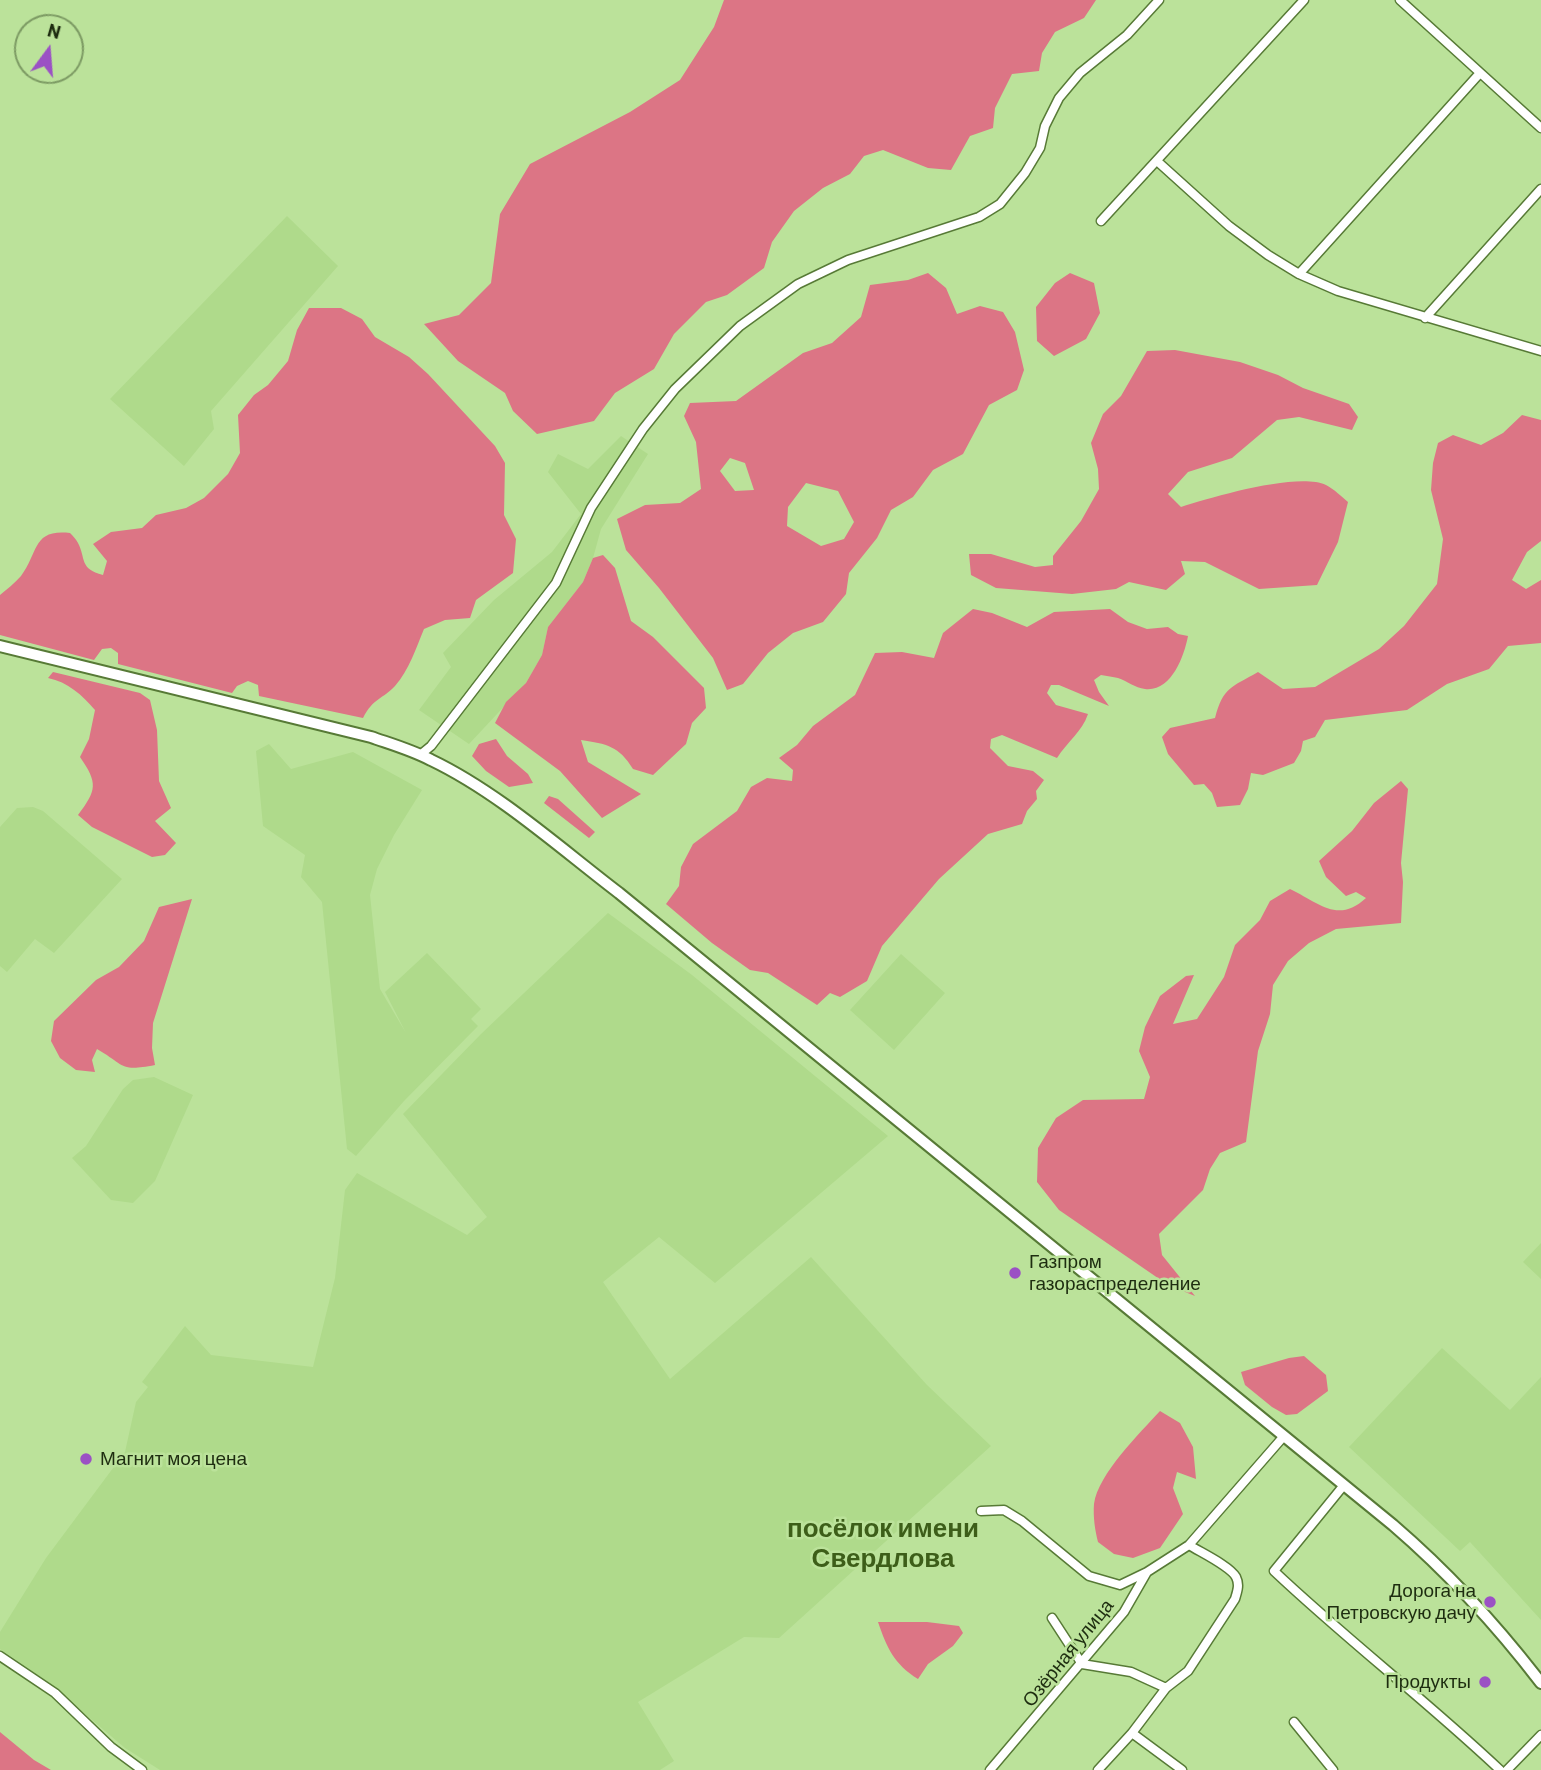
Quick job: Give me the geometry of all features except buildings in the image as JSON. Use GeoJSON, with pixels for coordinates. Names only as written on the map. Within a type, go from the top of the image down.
{"type":"FeatureCollection","features":[{"type":"Feature","properties":{"kind":"main road"},"geometry":{"type":"LineString","coordinates":[[0,646],[370,737],[420,755],[482,790],[619,893],[1344,1485],[1445,1571],[1498,1627],[1541,1683]]}},
{"type":"Feature","properties":{"kind":"street"},"geometry":{"type":"LineString","coordinates":[[420,755],[431,746],[556,583],[591,508],[643,429],[675,390],[740,326],[798,284],[848,260],[979,217],[1000,204],[1026,173],[1040,148],[1045,125],[1059,98],[1080,74],[1127,35],[1159,0]]}},
{"type":"Feature","properties":{"kind":"street"},"geometry":{"type":"LineString","coordinates":[[1101,221],[1304,0]]}},
{"type":"Feature","properties":{"kind":"street"},"geometry":{"type":"LineString","coordinates":[[1400,0],[1541,128]]}},
{"type":"Feature","properties":{"kind":"street"},"geometry":{"type":"LineString","coordinates":[[1299,274],[1480,73]]}},
{"type":"Feature","properties":{"kind":"street"},"geometry":{"type":"LineString","coordinates":[[1157,161],[1229,226],[1299,274],[1338,291],[1541,351]]}},
{"type":"Feature","properties":{"kind":"street"},"geometry":{"type":"LineString","coordinates":[[1425,318],[1541,189]]}},
{"type":"Feature","properties":{"kind":"street","name":"Озёрная улица"},"geometry":{"type":"LineString","coordinates":[[990,1770],[1124,1612],[1147,1572],[1189,1545],[1284,1436]]}},
{"type":"Feature","properties":{"kind":"street"},"geometry":{"type":"LineString","coordinates":[[1344,1485],[1274,1571],[1331,1625],[1415,1693],[1500,1770]]}},
{"type":"Feature","properties":{"kind":"street"},"geometry":{"type":"LineString","coordinates":[[981,1511],[1004,1510],[1022,1521],[1089,1576],[1119,1585],[1147,1572]]}},
{"type":"Feature","properties":{"kind":"street"},"geometry":{"type":"LineString","coordinates":[[1098,1770],[1132,1733],[1166,1688],[1188,1671],[1235,1600],[1237,1578],[1231,1571],[1189,1545]]}},
{"type":"Feature","properties":{"kind":"street"},"geometry":{"type":"LineString","coordinates":[[1052,1618],[1082,1664],[1131,1672],[1166,1688]]}},
{"type":"Feature","properties":{"kind":"street"},"geometry":{"type":"LineString","coordinates":[[0,1656],[55,1693],[95,1733],[142,1770]]}},
{"type":"Feature","properties":{"kind":"street"},"geometry":{"type":"LineString","coordinates":[[1294,1722],[1333,1770]]}},
{"type":"Feature","properties":{"kind":"street"},"geometry":{"type":"LineString","coordinates":[[1132,1733],[1182,1770]]}},
{"type":"Feature","properties":{"kind":"street"},"geometry":{"type":"LineString","coordinates":[[1507,1770],[1541,1735]]}},
{"type":"Feature","properties":{"kind":"shaded area"},"geometry":{"type":"Polygon","coordinates":[[[724,0],[1096,0],[1084,18],[1055,32],[1042,53],[1039,71],[1012,74],[995,108],[993,128],[970,136],[951,170],[928,168],[883,150],[864,156],[850,174],[823,188],[794,211],[772,242],[764,268],[727,295],[706,302],[674,334],[654,369],[615,393],[594,421],[537,434],[513,411],[505,393],[458,361],[424,324],[459,315],[491,283],[500,214],[530,164],[630,112],[680,80],[714,27],[724,0]]]}},
{"type":"Feature","properties":{"kind":"shaded area"},"geometry":{"type":"Polygon","coordinates":[[[287,216],[338,266],[211,411],[214,429],[184,466],[110,399],[287,216]]]}},
{"type":"Feature","properties":{"kind":"shaded area"},"geometry":{"type":"Polygon","coordinates":[[[928,273],[946,288],[957,314],[980,306],[1003,312],[1015,332],[1024,370],[1017,390],[989,405],[963,454],[933,470],[913,497],[891,510],[877,538],[849,573],[846,594],[823,622],[793,633],[768,653],[743,684],[727,690],[713,658],[626,550],[617,519],[645,505],[680,503],[701,489],[696,442],[684,416],[690,403],[736,401],[803,353],[832,343],[861,317],[870,285],[908,280],[928,273]],[[730,458],[720,471],[735,491],[754,490],[745,463],[730,458]],[[806,483],[788,507],[787,526],[821,546],[844,539],[854,522],[838,491],[806,483]]]}},
{"type":"Feature","properties":{"kind":"shaded area"},"geometry":{"type":"Polygon","coordinates":[[[1070,273],[1094,283],[1100,313],[1086,339],[1054,356],[1037,341],[1036,307],[1055,283],[1070,273]]]}},
{"type":"Feature","properties":{"kind":"shaded area"},"geometry":{"type":"Polygon","coordinates":[[[309,308],[341,308],[362,319],[375,337],[409,357],[428,374],[495,446],[505,463],[504,515],[516,539],[513,573],[476,600],[470,618],[445,620],[424,629],[400,680],[371,706],[363,718],[259,696],[258,685],[248,681],[237,686],[232,693],[118,664],[118,653],[111,648],[102,649],[94,660],[0,635],[0,595],[21,576],[43,539],[58,533],[70,533],[78,543],[84,562],[90,570],[103,575],[107,561],[93,544],[111,532],[142,528],[156,515],[186,508],[204,498],[228,474],[240,453],[238,415],[288,361],[297,330],[309,308]]]}},
{"type":"Feature","properties":{"kind":"shaded area"},"geometry":{"type":"Polygon","coordinates":[[[1175,350],[1240,362],[1278,375],[1303,388],[1349,404],[1358,417],[1352,430],[1299,417],[1277,420],[1232,458],[1188,472],[1168,494],[1181,507],[1233,492],[1276,484],[1313,482],[1326,485],[1348,502],[1338,542],[1317,585],[1259,589],[1205,562],[1181,561],[1185,574],[1166,590],[1129,582],[1116,589],[1072,594],[996,588],[971,575],[969,554],[991,554],[1035,567],[1053,565],[1053,556],[1081,521],[1099,489],[1098,469],[1091,443],[1103,414],[1121,396],[1147,351],[1175,350]]]}},
{"type":"Feature","properties":{"kind":"shaded area"},"geometry":{"type":"Polygon","coordinates":[[[1522,415],[1541,420],[1541,541],[1527,552],[1512,580],[1526,589],[1541,580],[1541,643],[1508,646],[1489,669],[1447,684],[1407,710],[1325,720],[1315,737],[1303,741],[1294,763],[1263,775],[1251,773],[1248,789],[1240,805],[1217,807],[1212,793],[1204,784],[1194,785],[1168,754],[1162,737],[1170,728],[1215,718],[1225,694],[1258,672],[1283,689],[1315,687],[1379,649],[1404,626],[1437,584],[1443,539],[1431,490],[1438,443],[1453,435],[1481,445],[1503,433],[1522,415]]]}},
{"type":"Feature","properties":{"kind":"shaded area"},"geometry":{"type":"Polygon","coordinates":[[[621,436],[648,454],[601,529],[583,582],[548,627],[542,655],[526,683],[469,744],[419,710],[451,667],[443,653],[494,600],[552,552],[581,514],[548,472],[558,454],[588,469],[621,436]]]}},
{"type":"Feature","properties":{"kind":"shaded area"},"geometry":{"type":"Polygon","coordinates":[[[603,555],[615,568],[631,621],[653,637],[704,688],[706,708],[692,723],[686,744],[653,775],[633,769],[623,755],[612,747],[581,740],[588,762],[641,794],[602,818],[560,771],[495,723],[506,702],[526,683],[542,655],[548,627],[583,582],[593,558],[603,555]]]}},
{"type":"Feature","properties":{"kind":"shaded area"},"geometry":{"type":"Polygon","coordinates":[[[973,609],[992,613],[1027,627],[1054,612],[1110,609],[1128,622],[1147,629],[1168,627],[1178,634],[1188,636],[1175,672],[1162,685],[1145,689],[1118,678],[1101,675],[1094,680],[1109,706],[1059,685],[1051,685],[1047,693],[1056,705],[1088,714],[1057,758],[1002,735],[991,739],[990,748],[1008,766],[1033,771],[1044,780],[1036,791],[1037,799],[1027,811],[1022,824],[988,834],[939,879],[882,946],[867,981],[840,997],[830,993],[817,1005],[768,973],[750,970],[712,943],[666,904],[679,886],[681,867],[693,844],[737,811],[751,787],[767,778],[792,781],[793,770],[779,758],[797,745],[813,726],[855,695],[875,653],[902,652],[934,658],[943,633],[973,609]]]}},
{"type":"Feature","properties":{"kind":"shaded area"},"geometry":{"type":"Polygon","coordinates":[[[53,672],[140,693],[150,700],[157,730],[159,781],[171,808],[155,821],[176,843],[165,855],[152,857],[92,827],[78,815],[92,793],[90,774],[80,757],[89,739],[95,710],[74,690],[48,678],[53,672]]]}},
{"type":"Feature","properties":{"kind":"shaded area"},"geometry":{"type":"Polygon","coordinates":[[[496,739],[507,756],[528,774],[533,783],[509,787],[486,771],[472,756],[479,744],[496,739]]]}},
{"type":"Feature","properties":{"kind":"shaded area"},"geometry":{"type":"Polygon","coordinates":[[[269,744],[291,769],[353,752],[422,790],[377,869],[370,895],[380,989],[406,1033],[385,992],[427,953],[481,1009],[471,1019],[478,1026],[404,1101],[356,1156],[347,1149],[322,902],[301,877],[305,855],[263,826],[256,751],[269,744]]]}},
{"type":"Feature","properties":{"kind":"shaded area"},"geometry":{"type":"Polygon","coordinates":[[[1401,781],[1408,789],[1401,863],[1401,923],[1336,929],[1309,943],[1288,961],[1273,985],[1270,1014],[1258,1051],[1246,1142],[1220,1153],[1210,1169],[1203,1190],[1159,1234],[1162,1255],[1195,1296],[1168,1285],[1059,1210],[1037,1182],[1038,1148],[1056,1118],[1083,1100],[1144,1099],[1150,1077],[1139,1051],[1145,1027],[1160,996],[1186,976],[1194,975],[1173,1024],[1197,1019],[1224,977],[1235,945],[1260,920],[1270,901],[1290,889],[1319,905],[1346,910],[1366,898],[1356,892],[1346,896],[1326,877],[1319,861],[1352,831],[1374,803],[1401,781]]]}},
{"type":"Feature","properties":{"kind":"shaded area"},"geometry":{"type":"Polygon","coordinates":[[[549,796],[558,799],[595,832],[589,838],[544,803],[549,796]]]}},
{"type":"Feature","properties":{"kind":"shaded area"},"geometry":{"type":"Polygon","coordinates":[[[33,807],[43,811],[122,879],[54,953],[35,939],[7,972],[0,966],[0,827],[17,808],[33,807]]]}},
{"type":"Feature","properties":{"kind":"shaded area"},"geometry":{"type":"Polygon","coordinates":[[[192,899],[153,1023],[152,1048],[155,1065],[135,1068],[123,1066],[97,1049],[92,1060],[95,1072],[76,1070],[60,1058],[51,1041],[54,1021],[96,980],[119,967],[144,941],[159,907],[192,899]]]}},
{"type":"Feature","properties":{"kind":"shaded area"},"geometry":{"type":"Polygon","coordinates":[[[608,913],[692,975],[888,1136],[715,1283],[659,1237],[603,1282],[670,1379],[811,1257],[927,1385],[991,1446],[779,1638],[744,1637],[638,1702],[674,1761],[660,1770],[160,1770],[125,1748],[45,1680],[0,1649],[0,1632],[46,1558],[125,1452],[136,1402],[148,1387],[142,1382],[185,1326],[211,1355],[313,1367],[335,1278],[345,1190],[357,1173],[467,1235],[487,1217],[403,1114],[481,1034],[608,913]]]}},
{"type":"Feature","properties":{"kind":"shaded area"},"geometry":{"type":"Polygon","coordinates":[[[901,954],[945,993],[894,1050],[850,1010],[901,954]]]}},
{"type":"Feature","properties":{"kind":"shaded area"},"geometry":{"type":"Polygon","coordinates":[[[154,1077],[193,1095],[155,1181],[133,1203],[111,1200],[72,1158],[86,1146],[123,1089],[133,1080],[154,1077]]]}},
{"type":"Feature","properties":{"kind":"shaded area"},"geometry":{"type":"Polygon","coordinates":[[[1541,1243],[1541,1279],[1523,1262],[1541,1243]]]}},
{"type":"Feature","properties":{"kind":"shaded area"},"geometry":{"type":"Polygon","coordinates":[[[1442,1348],[1510,1410],[1541,1377],[1541,1620],[1470,1542],[1460,1551],[1349,1447],[1442,1348]]]}},
{"type":"Feature","properties":{"kind":"shaded area"},"geometry":{"type":"Polygon","coordinates":[[[1304,1356],[1326,1375],[1328,1391],[1297,1414],[1286,1415],[1245,1385],[1241,1372],[1304,1356]]]}},
{"type":"Feature","properties":{"kind":"shaded area"},"geometry":{"type":"Polygon","coordinates":[[[1160,1411],[1180,1423],[1193,1447],[1196,1479],[1177,1472],[1173,1488],[1183,1514],[1160,1548],[1133,1558],[1114,1554],[1098,1542],[1094,1514],[1097,1492],[1111,1467],[1160,1411]]]}},
{"type":"Feature","properties":{"kind":"shaded area"},"geometry":{"type":"Polygon","coordinates":[[[878,1622],[927,1622],[959,1626],[963,1633],[953,1646],[928,1664],[918,1679],[892,1655],[878,1622]]]}},
{"type":"Feature","properties":{"kind":"shaded area"},"geometry":{"type":"Polygon","coordinates":[[[0,1732],[34,1760],[51,1770],[0,1770],[0,1732]]]}},
{"type":"Feature","properties":{"kind":"place","name":"Газпром газораспределение"},"geometry":{"type":"Point","coordinates":[1015,1273]}},
{"type":"Feature","properties":{"kind":"place","name":"Магнит моя цена"},"geometry":{"type":"Point","coordinates":[86,1459]}},
{"type":"Feature","properties":{"kind":"place","name":"Дорога на Петровскую дачу"},"geometry":{"type":"Point","coordinates":[1490,1602]}},
{"type":"Feature","properties":{"kind":"place","name":"Продукты"},"geometry":{"type":"Point","coordinates":[1485,1682]}},
{"type":"Feature","properties":{"kind":"district","name":"посёлок имени Свердлова"},"geometry":{"type":"Point","coordinates":[883,1543]}}]}
